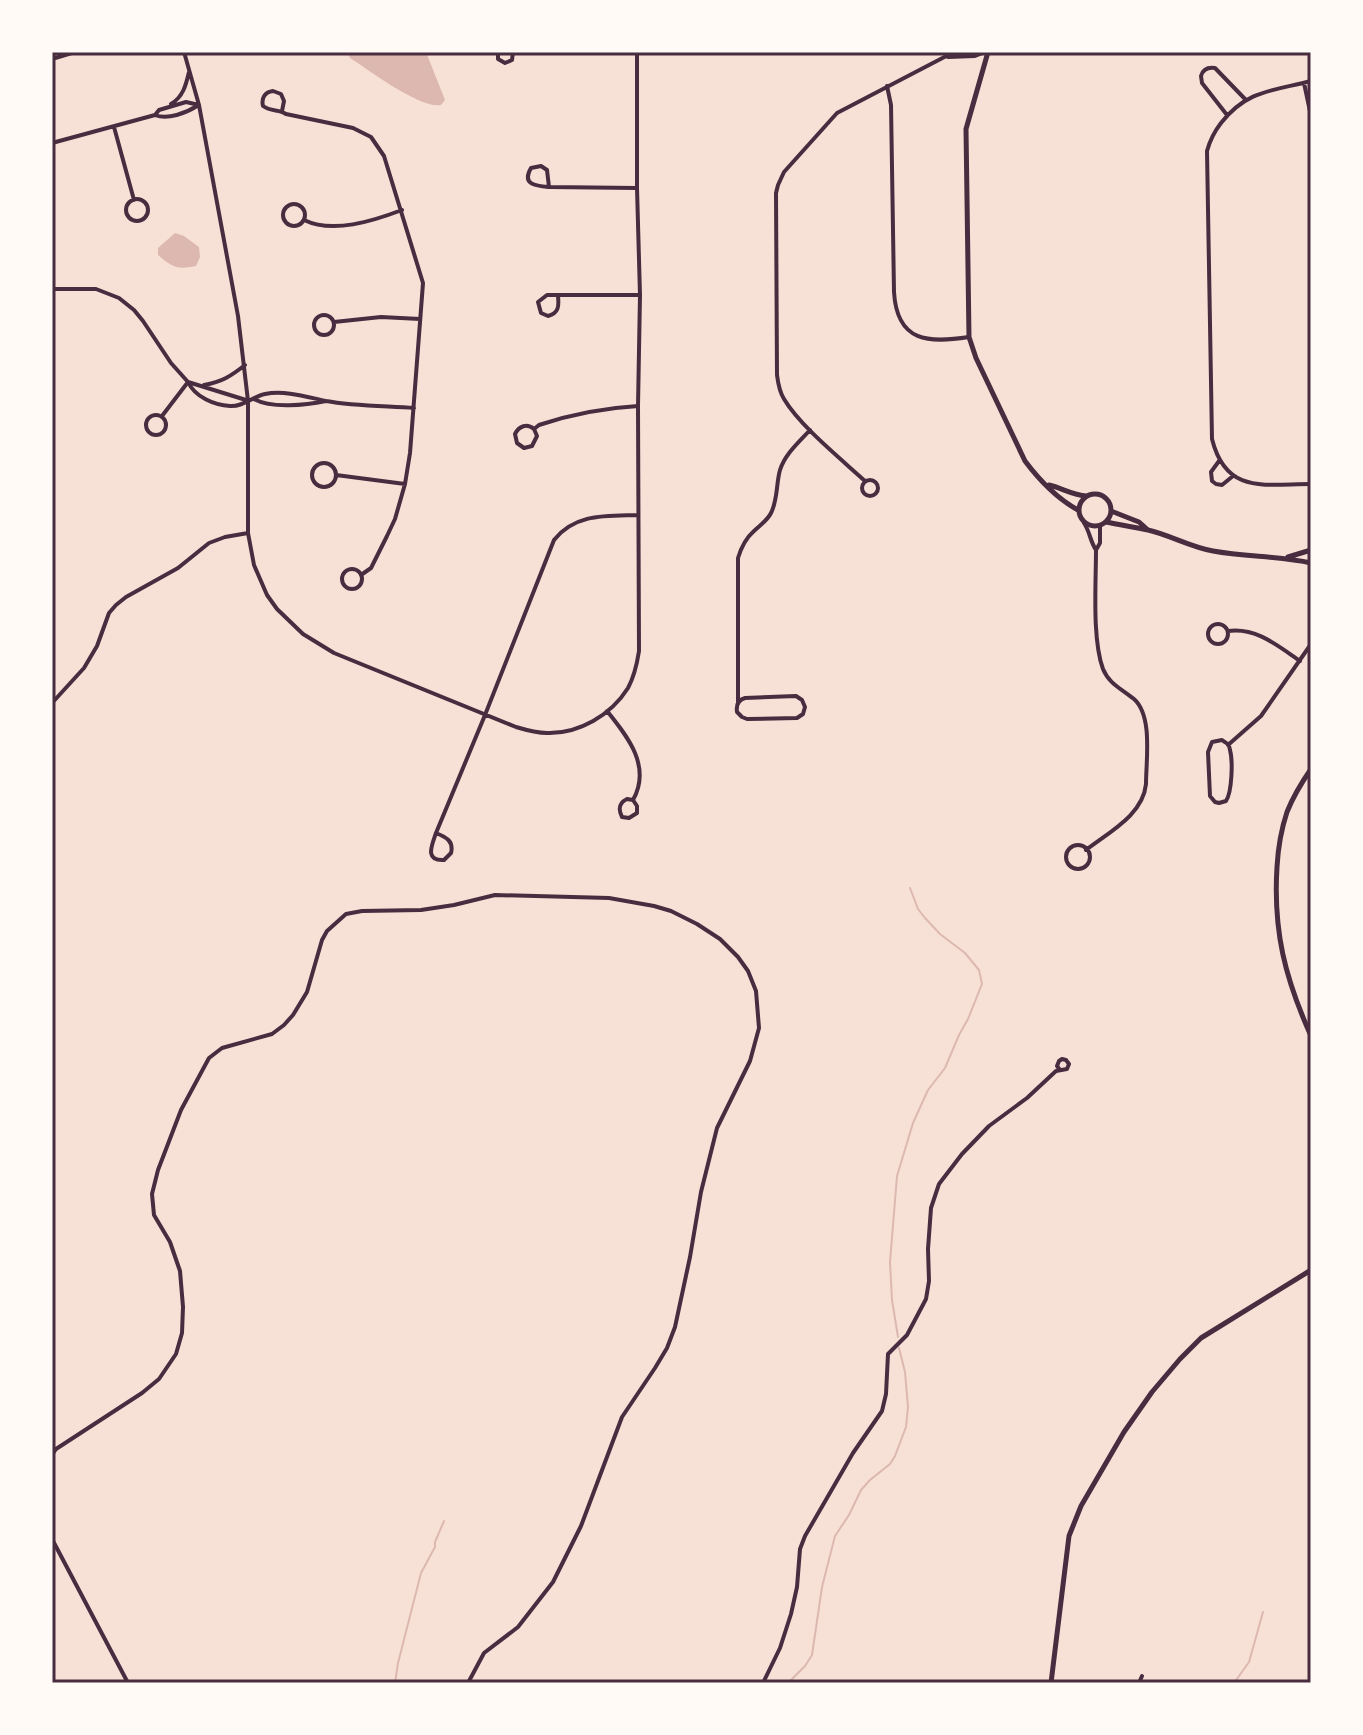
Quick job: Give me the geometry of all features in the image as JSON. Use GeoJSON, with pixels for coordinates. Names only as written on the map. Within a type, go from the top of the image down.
{"type":"FeatureCollection","features":[{"type":"Feature","properties":{"kind":"street"},"geometry":{"type":"LineString","coordinates":[[52,59],[75,52]]}},
{"type":"Feature","properties":{"kind":"street"},"geometry":{"type":"LineString","coordinates":[[184,52],[199,105],[251,400],[248,533],[254,565],[267,595],[303,634],[334,653],[485,715],[549,734],[579,728],[607,711],[630,685],[639,651],[637,52]]}},
{"type":"Feature","properties":{"kind":"street"},"geometry":{"type":"LineString","coordinates":[[498,52],[498,59],[505,63],[512,60],[513,52]]}},
{"type":"Feature","properties":{"kind":"street"},"geometry":{"type":"LineString","coordinates":[[865,481],[862,488],[864,493],[874,495],[877,483],[865,481],[810,430],[780,390],[777,375],[776,193],[784,172],[837,113],[954,52]]}},
{"type":"Feature","properties":{"kind":"street"},"geometry":{"type":"LineString","coordinates":[[947,57],[975,56],[986,52]]}},
{"type":"Feature","properties":{"kind":"street"},"geometry":{"type":"LineString","coordinates":[[986,52],[966,129],[969,337],[1025,461],[1053,494],[1078,510],[1096,550]]}},
{"type":"Feature","properties":{"kind":"street"},"geometry":{"type":"LineString","coordinates":[[1227,115],[1202,83],[1204,70],[1215,68],[1245,99]]}},
{"type":"Feature","properties":{"kind":"street"},"geometry":{"type":"LineString","coordinates":[[52,143],[155,115],[177,100],[184,91],[189,69]]}},
{"type":"Feature","properties":{"kind":"street"},"geometry":{"type":"LineString","coordinates":[[1311,81],[1245,99],[1227,115],[1212,136],[1207,151],[1212,439],[1219,461],[1233,476],[1245,482],[1311,484]]}},
{"type":"Feature","properties":{"kind":"street"},"geometry":{"type":"LineString","coordinates":[[1304,83],[1311,116]]}},
{"type":"Feature","properties":{"kind":"street"},"geometry":{"type":"LineString","coordinates":[[887,86],[891,105],[896,309],[904,325],[924,339],[942,341],[969,337]]}},
{"type":"Feature","properties":{"kind":"street"},"geometry":{"type":"LineString","coordinates":[[282,111],[284,101],[281,94],[273,91],[266,93],[263,106],[271,111],[353,128],[371,137],[384,156],[423,283],[405,484],[391,528],[371,568],[361,575]]}},
{"type":"Feature","properties":{"kind":"street"},"geometry":{"type":"LineString","coordinates":[[164,108],[186,102],[199,105]]}},
{"type":"Feature","properties":{"kind":"street"},"geometry":{"type":"LineString","coordinates":[[155,115],[160,118],[188,112],[199,105]]}},
{"type":"Feature","properties":{"kind":"street"},"geometry":{"type":"LineString","coordinates":[[114,127],[134,200]]}},
{"type":"Feature","properties":{"kind":"street"},"geometry":{"type":"LineString","coordinates":[[549,187],[547,170],[538,166],[531,168],[528,176],[531,183],[538,186],[549,187],[637,188]]}},
{"type":"Feature","properties":{"kind":"street"},"geometry":{"type":"LineString","coordinates":[[134,200],[144,202],[148,209],[139,221],[130,219],[126,213],[128,204],[134,200]]}},
{"type":"Feature","properties":{"kind":"street"},"geometry":{"type":"LineString","coordinates":[[297,205],[303,209],[304,220],[299,225],[291,226],[284,218],[284,211],[297,205]]}},
{"type":"Feature","properties":{"kind":"street"},"geometry":{"type":"LineString","coordinates":[[304,220],[312,224],[336,225],[375,220],[402,210]]}},
{"type":"Feature","properties":{"kind":"street"},"geometry":{"type":"LineString","coordinates":[[52,289],[96,289],[119,298],[143,321],[192,390],[223,405],[235,406],[265,394],[289,394],[327,401],[414,408]]}},
{"type":"Feature","properties":{"kind":"street"},"geometry":{"type":"LineString","coordinates":[[558,296],[559,308],[555,314],[548,316],[541,313],[538,306],[540,299],[547,295],[640,295]]}},
{"type":"Feature","properties":{"kind":"street"},"geometry":{"type":"LineString","coordinates":[[321,314],[331,316],[334,322],[334,329],[329,334],[322,335],[314,328],[314,321],[321,314]]}},
{"type":"Feature","properties":{"kind":"street"},"geometry":{"type":"LineString","coordinates":[[334,322],[381,317],[420,319]]}},
{"type":"Feature","properties":{"kind":"street"},"geometry":{"type":"LineString","coordinates":[[202,385],[219,383],[245,365]]}},
{"type":"Feature","properties":{"kind":"street"},"geometry":{"type":"LineString","coordinates":[[188,382],[267,405],[327,401]]}},
{"type":"Feature","properties":{"kind":"street"},"geometry":{"type":"LineString","coordinates":[[162,416],[188,382]]}},
{"type":"Feature","properties":{"kind":"street"},"geometry":{"type":"LineString","coordinates":[[534,429],[583,412],[638,406]]}},
{"type":"Feature","properties":{"kind":"street"},"geometry":{"type":"LineString","coordinates":[[156,414],[162,416],[166,426],[163,432],[156,435],[149,433],[145,424],[148,418],[156,414]]}},
{"type":"Feature","properties":{"kind":"street"},"geometry":{"type":"LineString","coordinates":[[527,425],[534,429],[537,436],[532,446],[524,448],[517,443],[515,434],[519,428],[527,425]]}},
{"type":"Feature","properties":{"kind":"street"},"geometry":{"type":"LineString","coordinates":[[738,702],[747,698],[796,696],[802,700],[805,710],[797,718],[747,719],[737,712],[738,558],[751,533],[766,520],[773,508],[783,462],[810,430]]}},
{"type":"Feature","properties":{"kind":"street"},"geometry":{"type":"LineString","coordinates":[[1219,461],[1211,472],[1213,482],[1222,485],[1233,476]]}},
{"type":"Feature","properties":{"kind":"street"},"geometry":{"type":"LineString","coordinates":[[324,464],[334,468],[336,475],[330,486],[322,487],[315,482],[313,474],[316,467],[324,464]]}},
{"type":"Feature","properties":{"kind":"street"},"geometry":{"type":"LineString","coordinates":[[336,475],[405,484]]}},
{"type":"Feature","properties":{"kind":"street"},"geometry":{"type":"LineString","coordinates":[[1048,485],[1067,493],[1087,496]]}},
{"type":"Feature","properties":{"kind":"street"},"geometry":{"type":"LineString","coordinates":[[1078,510],[1087,496],[1094,494],[1108,501],[1111,511],[1103,524],[1096,550],[1098,653],[1107,677],[1137,702],[1146,724],[1145,793],[1135,812],[1086,850]]}},
{"type":"Feature","properties":{"kind":"street"},"geometry":{"type":"LineString","coordinates":[[1111,511],[1139,522],[1149,530]]}},
{"type":"Feature","properties":{"kind":"street"},"geometry":{"type":"LineString","coordinates":[[436,833],[447,838],[452,845],[451,853],[444,860],[432,856],[431,847],[436,833],[485,715],[550,549],[559,533],[584,519],[638,515]]}},
{"type":"Feature","properties":{"kind":"street"},"geometry":{"type":"LineString","coordinates":[[1084,523],[1094,527],[1103,524],[1149,530],[1211,551],[1311,563]]}},
{"type":"Feature","properties":{"kind":"street"},"geometry":{"type":"LineString","coordinates":[[52,703],[84,668],[97,646],[109,613],[116,605],[178,568],[209,543],[248,533]]}},
{"type":"Feature","properties":{"kind":"street"},"geometry":{"type":"LineString","coordinates":[[1287,558],[1311,550]]}},
{"type":"Feature","properties":{"kind":"street"},"geometry":{"type":"LineString","coordinates":[[353,569],[361,575],[361,581],[355,588],[349,588],[342,582],[347,570],[353,569]]}},
{"type":"Feature","properties":{"kind":"street"},"geometry":{"type":"LineString","coordinates":[[1214,624],[1224,626],[1228,631],[1227,638],[1220,644],[1209,639],[1208,632],[1214,624]]}},
{"type":"Feature","properties":{"kind":"street"},"geometry":{"type":"LineString","coordinates":[[1228,631],[1249,631],[1300,661]]}},
{"type":"Feature","properties":{"kind":"street"},"geometry":{"type":"LineString","coordinates":[[1228,745],[1261,716],[1311,644]]}},
{"type":"Feature","properties":{"kind":"street"},"geometry":{"type":"LineString","coordinates":[[607,711],[629,738],[637,757],[639,769],[633,800]]}},
{"type":"Feature","properties":{"kind":"street"},"geometry":{"type":"LineString","coordinates":[[1222,740],[1228,745],[1231,794],[1226,801],[1219,803],[1210,796],[1208,749],[1216,741],[1222,740]]}},
{"type":"Feature","properties":{"kind":"street"},"geometry":{"type":"LineString","coordinates":[[1311,769],[1286,814],[1278,848],[1275,895],[1278,933],[1287,973],[1311,1036]]}},
{"type":"Feature","properties":{"kind":"street"},"geometry":{"type":"LineString","coordinates":[[627,799],[633,800],[637,813],[629,818],[622,817],[621,804],[627,799]]}},
{"type":"Feature","properties":{"kind":"street"},"geometry":{"type":"LineString","coordinates":[[1079,846],[1086,850],[1089,859],[1086,866],[1076,869],[1069,866],[1066,856],[1070,849],[1079,846]]}},
{"type":"Feature","properties":{"kind":"street"},"geometry":{"type":"LineString","coordinates":[[52,1455],[56,1449],[142,1393],[159,1379],[176,1354],[182,1333],[180,1271],[170,1242],[154,1215],[152,1194],[181,1110],[209,1058],[222,1048],[272,1034],[293,1015],[307,992],[322,940],[327,931],[346,914],[421,910],[495,895],[609,898],[671,911],[697,924],[720,939],[748,971],[756,991],[759,1028],[750,1061],[717,1128],[701,1192],[675,1327],[667,1348],[622,1417],[581,1526],[553,1582],[518,1627],[484,1653],[468,1683]]}},
{"type":"Feature","properties":{"kind":"street"},"geometry":{"type":"LineString","coordinates":[[763,1683],[789,1622],[797,1587],[800,1549],[805,1536],[853,1453],[882,1411],[888,1354],[907,1335],[926,1299],[931,1208],[939,1184],[989,1126],[1060,1070]]}},
{"type":"Feature","properties":{"kind":"street"},"geometry":{"type":"LineString","coordinates":[[1051,1683],[1069,1536],[1081,1506],[1124,1432],[1152,1392],[1201,1338],[1311,1270]]}},
{"type":"Feature","properties":{"kind":"street"},"geometry":{"type":"LineString","coordinates":[[52,1539],[128,1683]]}},
{"type":"Feature","properties":{"kind":"street"},"geometry":{"type":"LineString","coordinates":[[1139,1683],[1142,1676]]}},
{"type":"Feature","properties":{"kind":"shaded area"},"geometry":{"type":"Polygon","coordinates":[[[347,52],[426,52],[445,100],[441,105],[432,105],[408,95],[350,58],[347,52]]]}},
{"type":"Feature","properties":{"kind":"shaded area"},"geometry":{"type":"Polygon","coordinates":[[[175,233],[199,247],[200,257],[196,266],[175,266],[158,255],[158,248],[175,233]]]}},
{"type":"Feature","properties":{"kind":"waterway"},"geometry":{"type":"LineString","coordinates":[[898,1337],[890,1262],[897,1176],[913,1123],[928,1090],[945,1068],[982,984],[979,970],[965,953],[940,934],[918,909],[910,888]]}},
{"type":"Feature","properties":{"kind":"waterway"},"geometry":{"type":"LineString","coordinates":[[788,1683],[812,1655],[822,1587],[835,1536],[861,1490],[890,1464],[906,1427],[905,1372],[899,1348]]}},
{"type":"Feature","properties":{"kind":"waterway"},"geometry":{"type":"LineString","coordinates":[[395,1683],[421,1573],[444,1521]]}},
{"type":"Feature","properties":{"kind":"waterway"},"geometry":{"type":"LineString","coordinates":[[1234,1683],[1249,1662],[1263,1612]]}}]}
